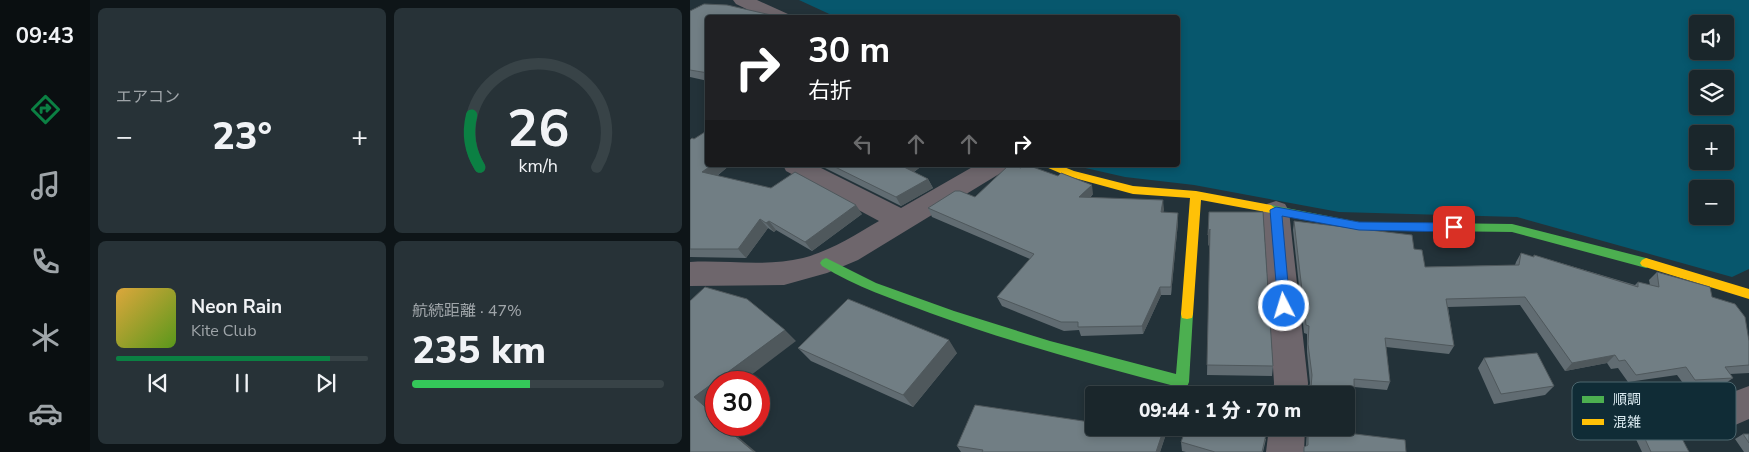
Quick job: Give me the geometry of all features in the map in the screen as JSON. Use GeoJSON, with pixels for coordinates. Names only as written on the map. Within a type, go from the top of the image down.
{"type":"FeatureCollection","features":[{"type":"Feature","properties":{"kind":"street"},"geometry":{"type":"LineString","coordinates":[[742,0],[774,15]]}},
{"type":"Feature","properties":{"kind":"street"},"geometry":{"type":"LineString","coordinates":[[799,167],[901,220]]}},
{"type":"Feature","properties":{"kind":"street"},"geometry":{"type":"LineString","coordinates":[[690,274],[766,274],[796,271],[826,263],[992,167]]}},
{"type":"Feature","properties":{"kind":"street"},"geometry":{"type":"LineString","coordinates":[[1055,167],[1071,174],[1133,190],[1196,195],[1359,226],[1512,228],[1654,265],[1749,294]]}},
{"type":"Feature","properties":{"kind":"street"},"geometry":{"type":"LineString","coordinates":[[826,263],[847,277],[976,325],[1065,352],[1182,382],[1196,195]]}},
{"type":"Feature","properties":{"kind":"street"},"geometry":{"type":"LineString","coordinates":[[1276,210],[1291,386]]}},
{"type":"Feature","properties":{"kind":"street"},"geometry":{"type":"LineString","coordinates":[[1736,408],[1749,402]]}},
{"type":"Feature","properties":{"kind":"street"},"geometry":{"type":"LineString","coordinates":[[1285,452],[1286,436]]}},
{"type":"Feature","properties":{"kind":"shaded area"},"geometry":{"type":"Polygon","coordinates":[[[799,0],[1749,0],[1749,269],[1732,277],[1517,217],[1339,212],[1194,185],[1125,177],[1081,167],[1180,167],[1180,15],[832,15],[799,0]]]}},
{"type":"Feature","properties":{"kind":"building"},"geometry":{"type":"Polygon","coordinates":[[[704,4],[727,5],[771,15],[705,15],[705,72],[690,70],[690,11],[704,4]]]}},
{"type":"Feature","properties":{"kind":"building"},"geometry":{"type":"Polygon","coordinates":[[[705,132],[705,167],[709,167],[702,172],[771,188],[795,172],[856,205],[805,242],[769,221],[766,223],[760,219],[738,249],[690,249],[690,140],[705,132]]]}},
{"type":"Feature","properties":{"kind":"building"},"geometry":{"type":"Polygon","coordinates":[[[835,167],[904,167],[928,179],[896,197],[835,167]]]}},
{"type":"Feature","properties":{"kind":"building"},"geometry":{"type":"Polygon","coordinates":[[[1007,167],[1033,167],[1058,176],[1061,173],[1092,185],[1079,197],[1163,200],[1161,212],[1178,213],[1171,287],[1160,287],[1142,326],[1078,327],[1078,322],[1061,322],[997,297],[1034,254],[928,208],[955,191],[975,197],[1007,167]]]}},
{"type":"Feature","properties":{"kind":"building"},"geometry":{"type":"Polygon","coordinates":[[[1209,212],[1263,212],[1273,366],[1207,365],[1209,212]]]}},
{"type":"Feature","properties":{"kind":"building"},"geometry":{"type":"Polygon","coordinates":[[[1294,221],[1412,235],[1414,249],[1422,250],[1425,267],[1519,265],[1521,253],[1534,257],[1534,255],[1638,287],[1638,282],[1659,287],[1657,272],[1710,287],[1712,297],[1735,304],[1745,317],[1749,341],[1749,365],[1725,367],[1733,378],[1695,380],[1686,367],[1636,375],[1625,360],[1619,361],[1615,355],[1572,363],[1525,297],[1446,299],[1454,346],[1385,338],[1390,382],[1354,379],[1354,386],[1311,386],[1312,375],[1308,344],[1309,326],[1306,325],[1294,221]]]}},
{"type":"Feature","properties":{"kind":"building"},"geometry":{"type":"Polygon","coordinates":[[[705,287],[747,299],[785,330],[729,371],[705,371],[705,389],[694,397],[705,407],[705,436],[735,436],[754,452],[690,452],[690,301],[705,287]]]}},
{"type":"Feature","properties":{"kind":"building"},"geometry":{"type":"Polygon","coordinates":[[[848,299],[949,340],[903,395],[798,348],[848,299]]]}},
{"type":"Feature","properties":{"kind":"building"},"geometry":{"type":"Polygon","coordinates":[[[1537,353],[1554,386],[1501,394],[1484,358],[1537,353]]]}},
{"type":"Feature","properties":{"kind":"building"},"geometry":{"type":"Polygon","coordinates":[[[975,405],[1085,421],[1085,436],[1161,436],[1156,452],[982,452],[983,450],[957,446],[975,405]]]}},
{"type":"Feature","properties":{"kind":"building"},"geometry":{"type":"Polygon","coordinates":[[[1355,434],[1405,440],[1406,452],[1304,452],[1304,447],[1308,445],[1308,436],[1355,436],[1355,434]]]}},
{"type":"Feature","properties":{"kind":"building"},"geometry":{"type":"Polygon","coordinates":[[[1743,434],[1749,434],[1749,443],[1743,434]]]}},
{"type":"Feature","properties":{"kind":"building"},"geometry":{"type":"Polygon","coordinates":[[[1183,436],[1266,436],[1262,452],[1215,452],[1181,442],[1183,436]]]}},
{"type":"Feature","properties":{"kind":"building"},"geometry":{"type":"Polygon","coordinates":[[[1646,440],[1683,440],[1689,452],[1651,452],[1646,440]]]}},
{"type":"Feature","properties":{"kind":"traffic: fast"},"geometry":{"type":"LineString","coordinates":[[1271,209],[1359,226],[1512,228],[1646,263]]}},
{"type":"Feature","properties":{"kind":"traffic: fast"},"geometry":{"type":"LineString","coordinates":[[826,263],[848,276],[952,316],[1083,356],[1182,382],[1187,314]]}},
{"type":"Feature","properties":{"kind":"traffic: slow"},"geometry":{"type":"LineString","coordinates":[[1055,167],[1071,174],[1133,190],[1196,195],[1271,209]]}},
{"type":"Feature","properties":{"kind":"traffic: slow"},"geometry":{"type":"LineString","coordinates":[[1187,314],[1196,195]]}},
{"type":"Feature","properties":{"kind":"traffic: slow"},"geometry":{"type":"LineString","coordinates":[[1646,263],[1749,294]]}},
{"type":"Feature","properties":{"kind":"route"},"geometry":{"type":"LineString","coordinates":[[1284,306],[1276,210],[1359,226],[1454,227]]}}]}
